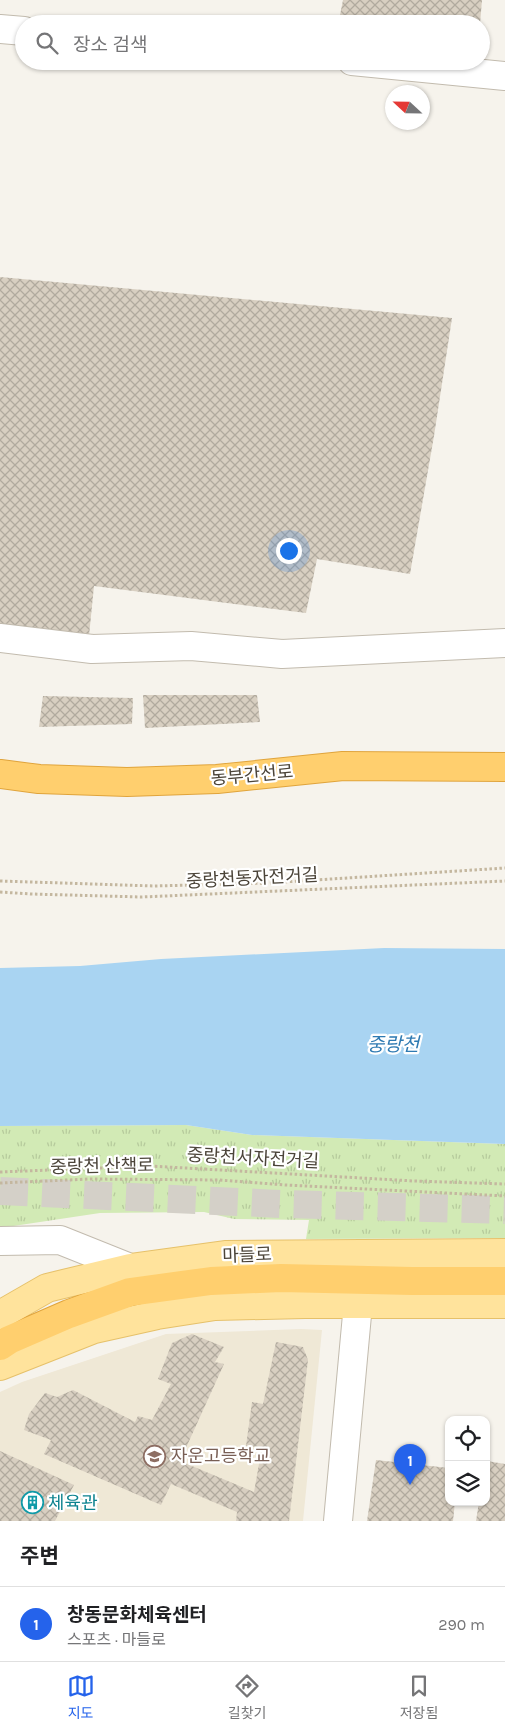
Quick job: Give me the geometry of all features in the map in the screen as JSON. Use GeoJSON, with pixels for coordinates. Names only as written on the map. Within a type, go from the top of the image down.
{"type":"FeatureCollection","features":[{"type":"Feature","properties":{"kind":"highway"},"geometry":{"type":"LineString","coordinates":[[0,765],[39,779]]}},
{"type":"Feature","properties":{"kind":"highway","name":"동부간선로"},"geometry":{"type":"LineString","coordinates":[[0,774],[39,779],[127,782],[217,779],[343,766],[505,767]]}},
{"type":"Feature","properties":{"kind":"highway"},"geometry":{"type":"LineString","coordinates":[[0,1346],[8,1340],[69,1314],[130,1292],[211,1281],[281,1278],[505,1281]]}},
{"type":"Feature","properties":{"kind":"main road","name":"마들로"},"geometry":{"type":"LineString","coordinates":[[0,1315],[47,1288],[130,1268],[225,1255],[505,1253]]}},
{"type":"Feature","properties":{"kind":"main road"},"geometry":{"type":"LineString","coordinates":[[0,1366],[94,1329],[157,1314],[215,1306],[505,1304]]}},
{"type":"Feature","properties":{"kind":"street"},"geometry":{"type":"LineString","coordinates":[[0,29],[15,30]]}},
{"type":"Feature","properties":{"kind":"street"},"geometry":{"type":"LineString","coordinates":[[444,70],[505,76]]}},
{"type":"Feature","properties":{"kind":"street"},"geometry":{"type":"LineString","coordinates":[[0,638],[92,649],[191,646],[282,654],[505,643]]}},
{"type":"Feature","properties":{"kind":"street"},"geometry":{"type":"LineString","coordinates":[[0,1241],[60,1240],[130,1268]]}},
{"type":"Feature","properties":{"kind":"street"},"geometry":{"type":"LineString","coordinates":[[338,1521],[358,1304]]}},
{"type":"Feature","properties":{"kind":"path"},"geometry":{"type":"LineString","coordinates":[[0,880],[154,886],[268,883],[505,868]]}},
{"type":"Feature","properties":{"kind":"path","name":"중랑천동자전거길"},"geometry":{"type":"LineString","coordinates":[[0,892],[142,897],[505,881]]}},
{"type":"Feature","properties":{"kind":"path","name":"중랑천서자전거길"},"geometry":{"type":"LineString","coordinates":[[0,1172],[150,1166],[424,1182],[505,1184]]}},
{"type":"Feature","properties":{"kind":"path","name":"중랑천 산책로"},"geometry":{"type":"LineString","coordinates":[[0,1183],[107,1178],[219,1180],[505,1196]]}},
{"type":"Feature","properties":{"kind":"shaded area","name":"자운고등학교"},"geometry":{"type":"Polygon","coordinates":[[[301,1329],[322,1330],[303,1521],[0,1521],[0,1392],[22,1382],[166,1334],[301,1329]]]}},
{"type":"Feature","properties":{"kind":"green space"},"geometry":{"type":"Polygon","coordinates":[[[186,1125],[252,1135],[505,1144],[505,1238],[306,1239],[309,1220],[234,1219],[204,1212],[100,1213],[0,1228],[0,1126],[186,1125]]]}},
{"type":"Feature","properties":{"kind":"water","name":"중랑천"},"geometry":{"type":"Polygon","coordinates":[[[384,948],[505,949],[505,1144],[252,1135],[186,1125],[0,1126],[0,968],[80,966],[161,959],[384,948]]]}},
{"type":"Feature","properties":{"kind":"building"},"geometry":{"type":"Polygon","coordinates":[[[343,0],[482,0],[481,15],[340,15],[343,0]]]}},
{"type":"Feature","properties":{"kind":"building"},"geometry":{"type":"Polygon","coordinates":[[[0,277],[452,318],[410,574],[317,559],[306,613],[94,586],[89,636],[0,625],[0,277]]]}},
{"type":"Feature","properties":{"kind":"building"},"geometry":{"type":"Polygon","coordinates":[[[143,695],[257,695],[260,722],[145,728],[143,695]]]}},
{"type":"Feature","properties":{"kind":"building"},"geometry":{"type":"Polygon","coordinates":[[[43,696],[133,698],[132,724],[39,727],[43,696]]]}},
{"type":"Feature","properties":{"kind":"building"},"geometry":{"type":"Polygon","coordinates":[[[192,1334],[224,1347],[215,1362],[224,1364],[180,1461],[254,1492],[262,1447],[246,1446],[252,1402],[263,1404],[276,1342],[303,1347],[308,1360],[289,1521],[236,1521],[237,1512],[171,1484],[161,1505],[44,1454],[51,1440],[24,1430],[29,1414],[45,1393],[57,1397],[73,1390],[135,1422],[138,1416],[152,1420],[171,1384],[158,1379],[172,1343],[192,1334]]]}},
{"type":"Feature","properties":{"kind":"building","name":"체육관"},"geometry":{"type":"Polygon","coordinates":[[[0,1451],[74,1485],[55,1521],[0,1521],[0,1451]]]}},
{"type":"Feature","properties":{"kind":"building"},"geometry":{"type":"Polygon","coordinates":[[[376,1460],[445,1468],[445,1506],[455,1506],[453,1521],[367,1521],[376,1460]]]}},
{"type":"Feature","properties":{"kind":"building"},"geometry":{"type":"Polygon","coordinates":[[[490,1462],[505,1464],[505,1521],[476,1521],[478,1506],[490,1506],[490,1462]]]}},
{"type":"Feature","properties":{"kind":"tunnel"},"geometry":{"type":"LineString","coordinates":[[0,1191],[282,1204],[505,1210]]}},
{"type":"Feature","properties":{"kind":"place","name":"자운고등학교"},"geometry":{"type":"Point","coordinates":[155,1456]}},
{"type":"Feature","properties":{"kind":"place","name":"창동문화체육센터"},"geometry":{"type":"Point","coordinates":[410,1485]}},
{"type":"Feature","properties":{"kind":"place","name":"체육관"},"geometry":{"type":"Point","coordinates":[32,1503]}}]}
